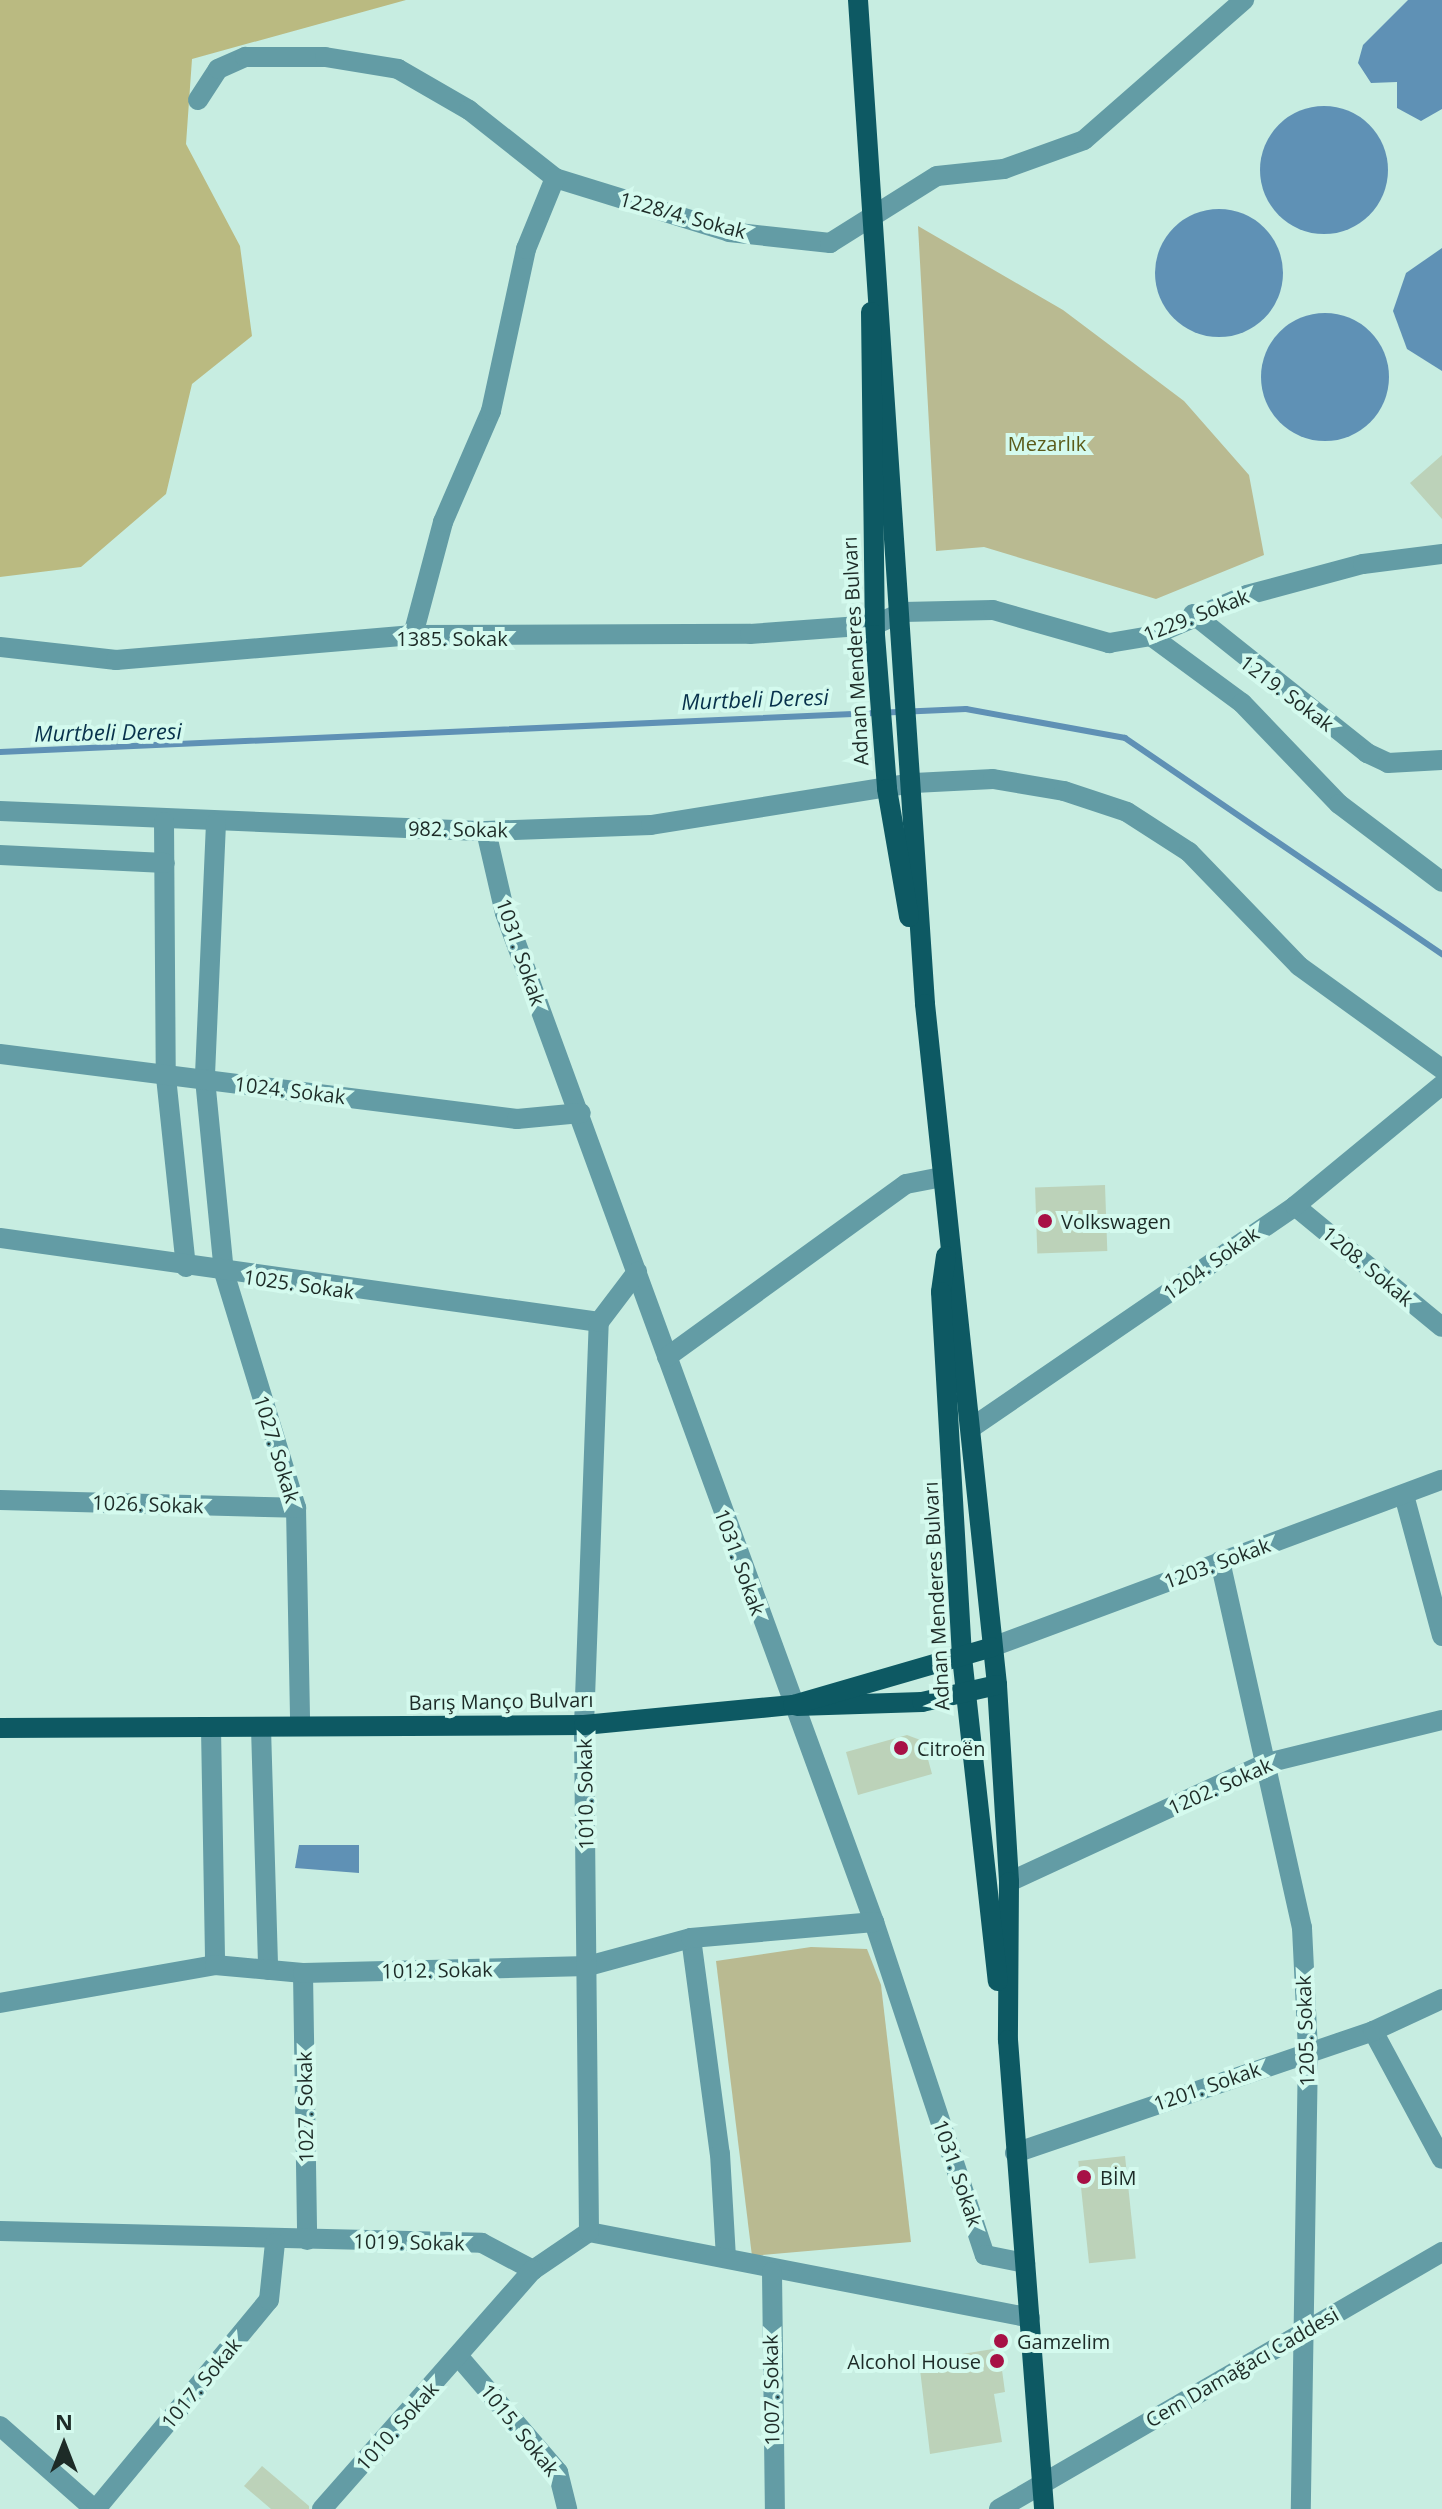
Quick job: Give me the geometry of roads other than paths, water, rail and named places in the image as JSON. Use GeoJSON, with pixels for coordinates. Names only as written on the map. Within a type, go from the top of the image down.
{"type":"FeatureCollection","features":[{"type":"Feature","properties":{"kind":"main road","name":"Adnan Menderes Bulvarı"},"geometry":{"type":"LineString","coordinates":[[858,0],[874,292],[905,633],[925,1004],[947,1244],[960,1291],[997,1685],[1009,1882],[1008,2040],[1044,2509]]}},
{"type":"Feature","properties":{"kind":"main road","name":"Adnan Menderes Bulvarı"},"geometry":{"type":"LineString","coordinates":[[874,292],[867,339],[875,630],[886,780],[925,1004]]}},
{"type":"Feature","properties":{"kind":"main road","name":"Adnan Menderes Bulvarı"},"geometry":{"type":"LineString","coordinates":[[947,1244],[941,1292],[965,1697],[983,1888],[1008,2040]]}},
{"type":"Feature","properties":{"kind":"main road","name":"Barış Manço Bulvarı"},"geometry":{"type":"LineString","coordinates":[[0,1728],[584,1725],[793,1705],[992,1647]]}},
{"type":"Feature","properties":{"kind":"main road"},"geometry":{"type":"LineString","coordinates":[[793,1705],[830,1709],[965,1697],[997,1685]]}},
{"type":"Feature","properties":{"kind":"street","name":"1228/4. Sokak"},"geometry":{"type":"LineString","coordinates":[[198,100],[218,69],[245,57],[325,57],[398,69],[469,110],[555,178],[729,232],[830,243],[937,176],[1004,169],[1084,140],[1244,0]]}},
{"type":"Feature","properties":{"kind":"street"},"geometry":{"type":"LineString","coordinates":[[413,635],[443,522],[491,411],[526,249],[555,178]]}},
{"type":"Feature","properties":{"kind":"street","name":"1229. Sokak"},"geometry":{"type":"LineString","coordinates":[[903,612],[993,610],[1109,643],[1151,636],[1193,614],[1363,564],[1442,554]]}},
{"type":"Feature","properties":{"kind":"street","name":"1385. Sokak"},"geometry":{"type":"LineString","coordinates":[[0,647],[116,660],[413,635],[567,639],[875,630],[903,612]]}},
{"type":"Feature","properties":{"kind":"street","name":"1219. Sokak"},"geometry":{"type":"LineString","coordinates":[[1193,614],[1228,649],[1388,763],[1442,760]]}},
{"type":"Feature","properties":{"kind":"street"},"geometry":{"type":"LineString","coordinates":[[1151,636],[1242,703],[1339,804],[1442,882]]}},
{"type":"Feature","properties":{"kind":"street","name":"982. Sokak"},"geometry":{"type":"LineString","coordinates":[[0,811],[164,822],[486,831],[651,825],[913,773],[993,779],[1127,812],[1189,852],[1299,966],[1442,1069]]}},
{"type":"Feature","properties":{"kind":"street"},"geometry":{"type":"LineString","coordinates":[[164,822],[166,1077],[186,1267]]}},
{"type":"Feature","properties":{"kind":"street","name":"1027. Sokak"},"geometry":{"type":"LineString","coordinates":[[216,823],[205,1079],[224,1272],[296,1508],[300,1726]]}},
{"type":"Feature","properties":{"kind":"street","name":"1031. Sokak"},"geometry":{"type":"LineString","coordinates":[[486,831],[505,913],[581,1113],[874,1922],[985,2255],[1025,2263]]}},
{"type":"Feature","properties":{"kind":"street"},"geometry":{"type":"LineString","coordinates":[[0,855],[165,863]]}},
{"type":"Feature","properties":{"kind":"street","name":"1024. Sokak"},"geometry":{"type":"LineString","coordinates":[[0,1054],[517,1119],[581,1113]]}},
{"type":"Feature","properties":{"kind":"street","name":"1204. Sokak"},"geometry":{"type":"LineString","coordinates":[[971,1428],[1295,1206],[1442,1085]]}},
{"type":"Feature","properties":{"kind":"street"},"geometry":{"type":"LineString","coordinates":[[667,1357],[906,1184],[941,1177]]}},
{"type":"Feature","properties":{"kind":"street","name":"1208. Sokak"},"geometry":{"type":"LineString","coordinates":[[1295,1206],[1442,1327]]}},
{"type":"Feature","properties":{"kind":"street","name":"1025. Sokak"},"geometry":{"type":"LineString","coordinates":[[0,1238],[186,1267],[599,1322]]}},
{"type":"Feature","properties":{"kind":"street"},"geometry":{"type":"LineString","coordinates":[[599,1322],[637,1272]]}},
{"type":"Feature","properties":{"kind":"street","name":"1010. Sokak"},"geometry":{"type":"LineString","coordinates":[[589,2232],[584,1725],[599,1322]]}},
{"type":"Feature","properties":{"kind":"street","name":"1203. Sokak"},"geometry":{"type":"LineString","coordinates":[[992,1647],[1442,1480]]}},
{"type":"Feature","properties":{"kind":"street"},"geometry":{"type":"LineString","coordinates":[[1404,1495],[1442,1636]]}},
{"type":"Feature","properties":{"kind":"street","name":"1026. Sokak"},"geometry":{"type":"LineString","coordinates":[[0,1500],[296,1508]]}},
{"type":"Feature","properties":{"kind":"street","name":"1205. Sokak"},"geometry":{"type":"LineString","coordinates":[[1220,1561],[1302,1928],[1308,2050],[1301,2509]]}},
{"type":"Feature","properties":{"kind":"street","name":"1202. Sokak"},"geometry":{"type":"LineString","coordinates":[[1009,1882],[1267,1763],[1442,1720]]}},
{"type":"Feature","properties":{"kind":"street"},"geometry":{"type":"LineString","coordinates":[[211,1728],[215,1965]]}},
{"type":"Feature","properties":{"kind":"street"},"geometry":{"type":"LineString","coordinates":[[261,1728],[268,1970]]}},
{"type":"Feature","properties":{"kind":"street","name":"1012. Sokak"},"geometry":{"type":"LineString","coordinates":[[0,2003],[215,1965],[303,1973],[588,1966],[691,1938],[874,1922]]}},
{"type":"Feature","properties":{"kind":"street"},"geometry":{"type":"LineString","coordinates":[[691,1938],[720,2154],[726,2258]]}},
{"type":"Feature","properties":{"kind":"street","name":"1027. Sokak"},"geometry":{"type":"LineString","coordinates":[[303,1973],[307,2240]]}},
{"type":"Feature","properties":{"kind":"street","name":"1201. Sokak"},"geometry":{"type":"LineString","coordinates":[[1015,2153],[1308,2050],[1373,2031],[1442,1999]]}},
{"type":"Feature","properties":{"kind":"street"},"geometry":{"type":"LineString","coordinates":[[1373,2031],[1442,2159]]}},
{"type":"Feature","properties":{"kind":"street","name":"1019. Sokak"},"geometry":{"type":"LineString","coordinates":[[0,2231],[275,2243],[307,2240],[482,2243],[533,2270]]}},
{"type":"Feature","properties":{"kind":"street"},"geometry":{"type":"LineString","coordinates":[[533,2270],[589,2232],[726,2258],[772,2272],[1030,2318]]}},
{"type":"Feature","properties":{"kind":"street","name":"1017. Sokak"},"geometry":{"type":"LineString","coordinates":[[95,2509],[269,2300],[275,2243]]}},
{"type":"Feature","properties":{"kind":"street","name":"Cem Damağacı Caddesi"},"geometry":{"type":"LineString","coordinates":[[999,2509],[1442,2252]]}},
{"type":"Feature","properties":{"kind":"street","name":"1010. Sokak"},"geometry":{"type":"LineString","coordinates":[[322,2509],[533,2270]]}},
{"type":"Feature","properties":{"kind":"street","name":"1007. Sokak"},"geometry":{"type":"LineString","coordinates":[[772,2272],[775,2509]]}},
{"type":"Feature","properties":{"kind":"street","name":"1015. Sokak"},"geometry":{"type":"LineString","coordinates":[[459,2357],[558,2472],[567,2509]]}},
{"type":"Feature","properties":{"kind":"street"},"geometry":{"type":"LineString","coordinates":[[0,2426],[95,2509]]}},
{"type":"Feature","properties":{"kind":"water"},"geometry":{"type":"Polygon","coordinates":[[[1408,0],[1442,0],[1442,109],[1421,121],[1397,108],[1397,82],[1371,83],[1358,63],[1363,45],[1408,0]]]}},
{"type":"Feature","properties":{"kind":"water"},"geometry":{"type":"Polygon","coordinates":[[[1324,106],[1348,111],[1369,125],[1383,146],[1388,170],[1383,194],[1369,215],[1348,229],[1324,234],[1300,229],[1279,215],[1265,194],[1260,170],[1265,146],[1279,125],[1300,111],[1324,106]]]}},
{"type":"Feature","properties":{"kind":"water"},"geometry":{"type":"Polygon","coordinates":[[[1219,209],[1243,214],[1264,228],[1278,249],[1283,273],[1278,297],[1264,318],[1243,332],[1219,337],[1195,332],[1174,318],[1160,297],[1155,273],[1160,249],[1174,228],[1195,214],[1219,209]]]}},
{"type":"Feature","properties":{"kind":"water"},"geometry":{"type":"Polygon","coordinates":[[[1442,248],[1442,371],[1407,349],[1393,311],[1406,273],[1442,248]]]}},
{"type":"Feature","properties":{"kind":"water"},"geometry":{"type":"Polygon","coordinates":[[[1325,313],[1349,318],[1370,332],[1384,353],[1389,377],[1384,401],[1370,422],[1349,436],[1325,441],[1301,436],[1280,422],[1266,401],[1261,377],[1266,353],[1280,332],[1301,318],[1325,313]]]}},
{"type":"Feature","properties":{"kind":"water"},"geometry":{"type":"Polygon","coordinates":[[[299,1845],[359,1845],[359,1873],[295,1868],[299,1845]]]}},
{"type":"Feature","properties":{"kind":"waterway","name":"Murtbeli Deresi"},"geometry":{"type":"LineString","coordinates":[[0,752],[966,709],[1125,738],[1442,954]]}},
{"type":"Feature","properties":{"kind":"place","name":"Volkswagen"},"geometry":{"type":"Point","coordinates":[1045,1221]}},
{"type":"Feature","properties":{"kind":"place","name":"Citroën"},"geometry":{"type":"Point","coordinates":[901,1748]}},
{"type":"Feature","properties":{"kind":"place","name":"BİM"},"geometry":{"type":"Point","coordinates":[1084,2177]}},
{"type":"Feature","properties":{"kind":"place","name":"Gamzelim"},"geometry":{"type":"Point","coordinates":[1001,2341]}},
{"type":"Feature","properties":{"kind":"place","name":"Alcohol House"},"geometry":{"type":"Point","coordinates":[997,2361]}},
{"type":"Feature","properties":{"kind":"park label","name":"Mezarlık"},"geometry":{"type":"Point","coordinates":[1047,443]}}]}
